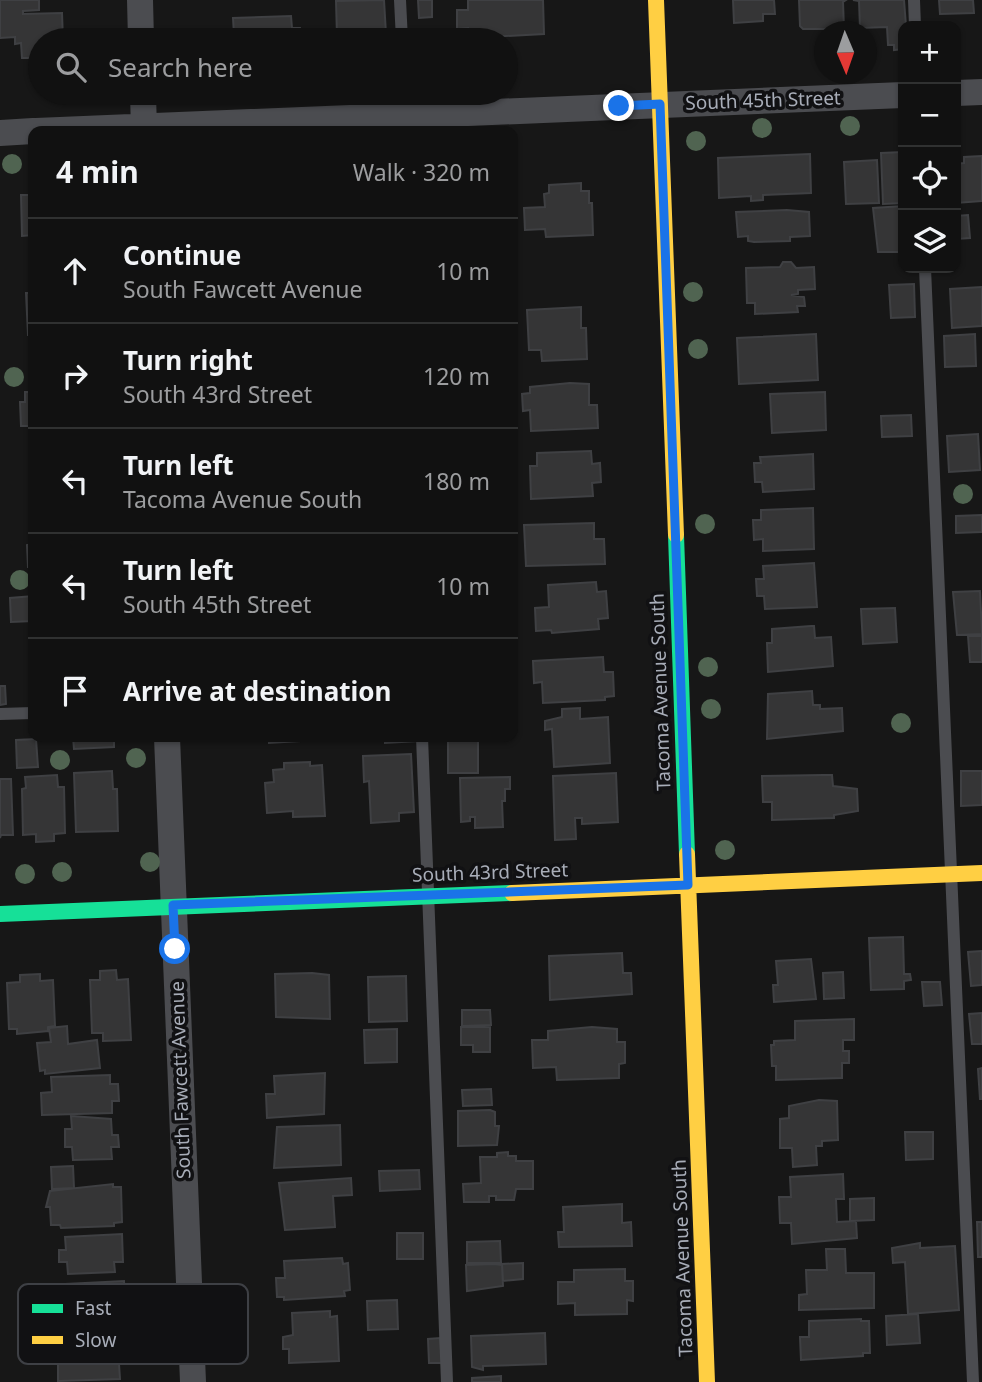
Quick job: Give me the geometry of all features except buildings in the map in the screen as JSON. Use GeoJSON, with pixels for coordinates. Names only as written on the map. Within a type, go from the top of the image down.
{"type":"FeatureCollection","features":[{"type":"Feature","properties":{"kind":"street"},"geometry":{"type":"LineString","coordinates":[[140,0],[141,28]]}},
{"type":"Feature","properties":{"kind":"street","name":"Tacoma Avenue South"},"geometry":{"type":"LineString","coordinates":[[656,0],[708,1382]]}},
{"type":"Feature","properties":{"kind":"street"},"geometry":{"type":"LineString","coordinates":[[961,93],[982,92]]}},
{"type":"Feature","properties":{"kind":"street","name":"South 45th Street"},"geometry":{"type":"LineString","coordinates":[[179,126],[405,113],[898,95]]}},
{"type":"Feature","properties":{"kind":"street"},"geometry":{"type":"LineString","coordinates":[[143,105],[144,126]]}},
{"type":"Feature","properties":{"kind":"street","name":"South 45th Street"},"geometry":{"type":"LineString","coordinates":[[0,133],[28,131]]}},
{"type":"Feature","properties":{"kind":"street","name":"South Fawcett Avenue"},"geometry":{"type":"LineString","coordinates":[[167,742],[189,1284]]}},
{"type":"Feature","properties":{"kind":"street","name":"South 43rd Street"},"geometry":{"type":"LineString","coordinates":[[0,914],[982,873]]}},
{"type":"Feature","properties":{"kind":"street","name":"South Fawcett Avenue"},"geometry":{"type":"LineString","coordinates":[[192,1364],[193,1382]]}},
{"type":"Feature","properties":{"kind":"lane"},"geometry":{"type":"LineString","coordinates":[[400,0],[401,28]]}},
{"type":"Feature","properties":{"kind":"lane"},"geometry":{"type":"LineString","coordinates":[[914,0],[915,21]]}},
{"type":"Feature","properties":{"kind":"lane"},"geometry":{"type":"LineString","coordinates":[[925,273],[973,1382]]}},
{"type":"Feature","properties":{"kind":"lane"},"geometry":{"type":"LineString","coordinates":[[0,714],[28,713]]}},
{"type":"Feature","properties":{"kind":"lane"},"geometry":{"type":"LineString","coordinates":[[422,742],[447,1382]]}},
{"type":"Feature","properties":{"kind":"traffic: fast"},"geometry":{"type":"LineString","coordinates":[[676,535],[687,854]]}},
{"type":"Feature","properties":{"kind":"traffic: fast"},"geometry":{"type":"LineString","coordinates":[[0,914],[512,893]]}},
{"type":"Feature","properties":{"kind":"traffic: slow"},"geometry":{"type":"LineString","coordinates":[[656,0],[676,535]]}},
{"type":"Feature","properties":{"kind":"traffic: slow"},"geometry":{"type":"LineString","coordinates":[[687,854],[707,1382]]}},
{"type":"Feature","properties":{"kind":"traffic: slow"},"geometry":{"type":"LineString","coordinates":[[512,893],[982,873]]}},
{"type":"Feature","properties":{"kind":"route"},"geometry":{"type":"LineString","coordinates":[[175,949],[173,905],[688,885],[660,104],[619,106]]}}]}
